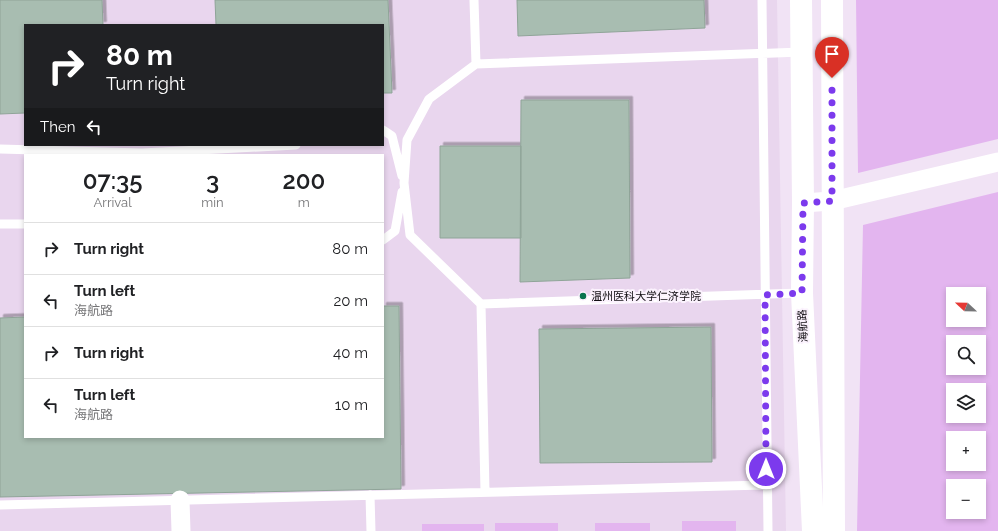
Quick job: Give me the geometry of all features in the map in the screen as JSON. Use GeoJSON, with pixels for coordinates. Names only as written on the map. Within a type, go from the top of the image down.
{"type":"FeatureCollection","features":[{"type":"Feature","properties":{"kind":"main road","name":"海航路"},"geometry":{"type":"LineString","coordinates":[[801,0],[800,52],[803,203],[802,293],[814,531]]}},
{"type":"Feature","properties":{"kind":"main road"},"geometry":{"type":"LineString","coordinates":[[832,0],[834,531]]}},
{"type":"Feature","properties":{"kind":"street"},"geometry":{"type":"LineString","coordinates":[[803,203],[832,201],[998,162]]}},
{"type":"Feature","properties":{"kind":"street"},"geometry":{"type":"LineString","coordinates":[[180,500],[181,531]]}},
{"type":"Feature","properties":{"kind":"lane"},"geometry":{"type":"LineString","coordinates":[[474,0],[476,64]]}},
{"type":"Feature","properties":{"kind":"lane"},"geometry":{"type":"LineString","coordinates":[[762,0],[766,485],[768,531]]}},
{"type":"Feature","properties":{"kind":"lane"},"geometry":{"type":"LineString","coordinates":[[384,239],[395,231],[404,183],[407,140],[428,100],[476,64],[800,52]]}},
{"type":"Feature","properties":{"kind":"lane"},"geometry":{"type":"LineString","coordinates":[[384,131],[392,136],[404,183],[410,234],[481,304],[485,492]]}},
{"type":"Feature","properties":{"kind":"lane"},"geometry":{"type":"LineString","coordinates":[[0,149],[142,153],[296,149]]}},
{"type":"Feature","properties":{"kind":"lane"},"geometry":{"type":"LineString","coordinates":[[0,224],[24,224]]}},
{"type":"Feature","properties":{"kind":"lane"},"geometry":{"type":"LineString","coordinates":[[481,304],[802,293]]}},
{"type":"Feature","properties":{"kind":"lane"},"geometry":{"type":"LineString","coordinates":[[0,505],[766,485]]}},
{"type":"Feature","properties":{"kind":"lane"},"geometry":{"type":"LineString","coordinates":[[370,495],[371,531]]}},
{"type":"Feature","properties":{"kind":"shaded area","name":"温州医科大学仁济学院"},"geometry":{"type":"Polygon","coordinates":[[[0,0],[777,0],[786,531],[0,531],[0,0]]]}},
{"type":"Feature","properties":{"kind":"shaded area"},"geometry":{"type":"Polygon","coordinates":[[[856,0],[998,0],[998,139],[858,173],[856,0]]]}},
{"type":"Feature","properties":{"kind":"shaded area"},"geometry":{"type":"Polygon","coordinates":[[[998,192],[998,531],[857,531],[863,225],[998,192]]]}},
{"type":"Feature","properties":{"kind":"shaded area"},"geometry":{"type":"Polygon","coordinates":[[[682,521],[736,521],[736,531],[682,531],[682,521]]]}},
{"type":"Feature","properties":{"kind":"shaded area"},"geometry":{"type":"Polygon","coordinates":[[[495,523],[558,523],[558,531],[495,531],[495,523]]]}},
{"type":"Feature","properties":{"kind":"shaded area"},"geometry":{"type":"Polygon","coordinates":[[[595,523],[650,523],[650,531],[595,531],[595,523]]]}},
{"type":"Feature","properties":{"kind":"shaded area"},"geometry":{"type":"Polygon","coordinates":[[[422,524],[484,524],[484,531],[422,531],[422,524]]]}},
{"type":"Feature","properties":{"kind":"building"},"geometry":{"type":"Polygon","coordinates":[[[0,0],[102,0],[103,24],[24,24],[24,113],[0,114],[0,0]]]}},
{"type":"Feature","properties":{"kind":"building"},"geometry":{"type":"Polygon","coordinates":[[[215,0],[388,0],[392,93],[384,93],[384,24],[216,24],[215,0]]]}},
{"type":"Feature","properties":{"kind":"building"},"geometry":{"type":"Polygon","coordinates":[[[517,0],[704,0],[705,28],[518,36],[517,0]]]}},
{"type":"Feature","properties":{"kind":"building"},"geometry":{"type":"Polygon","coordinates":[[[521,100],[629,100],[630,278],[520,282],[521,100]]]}},
{"type":"Feature","properties":{"kind":"building"},"geometry":{"type":"Polygon","coordinates":[[[440,146],[521,146],[521,238],[440,238],[440,146]]]}},
{"type":"Feature","properties":{"kind":"building"},"geometry":{"type":"Polygon","coordinates":[[[384,306],[399,306],[401,489],[0,497],[0,318],[24,317],[24,438],[384,438],[384,306]]]}},
{"type":"Feature","properties":{"kind":"building"},"geometry":{"type":"Polygon","coordinates":[[[711,327],[712,462],[540,463],[539,329],[711,327]]]}},
{"type":"Feature","properties":{"kind":"place","name":"温州医科大学仁济学院"},"geometry":{"type":"Point","coordinates":[583,296]}},
{"type":"Feature","properties":{"kind":"route"},"geometry":{"type":"LineString","coordinates":[[766,469],[765,295],[802,293],[803,203],[832,201],[832,78]]}}]}
